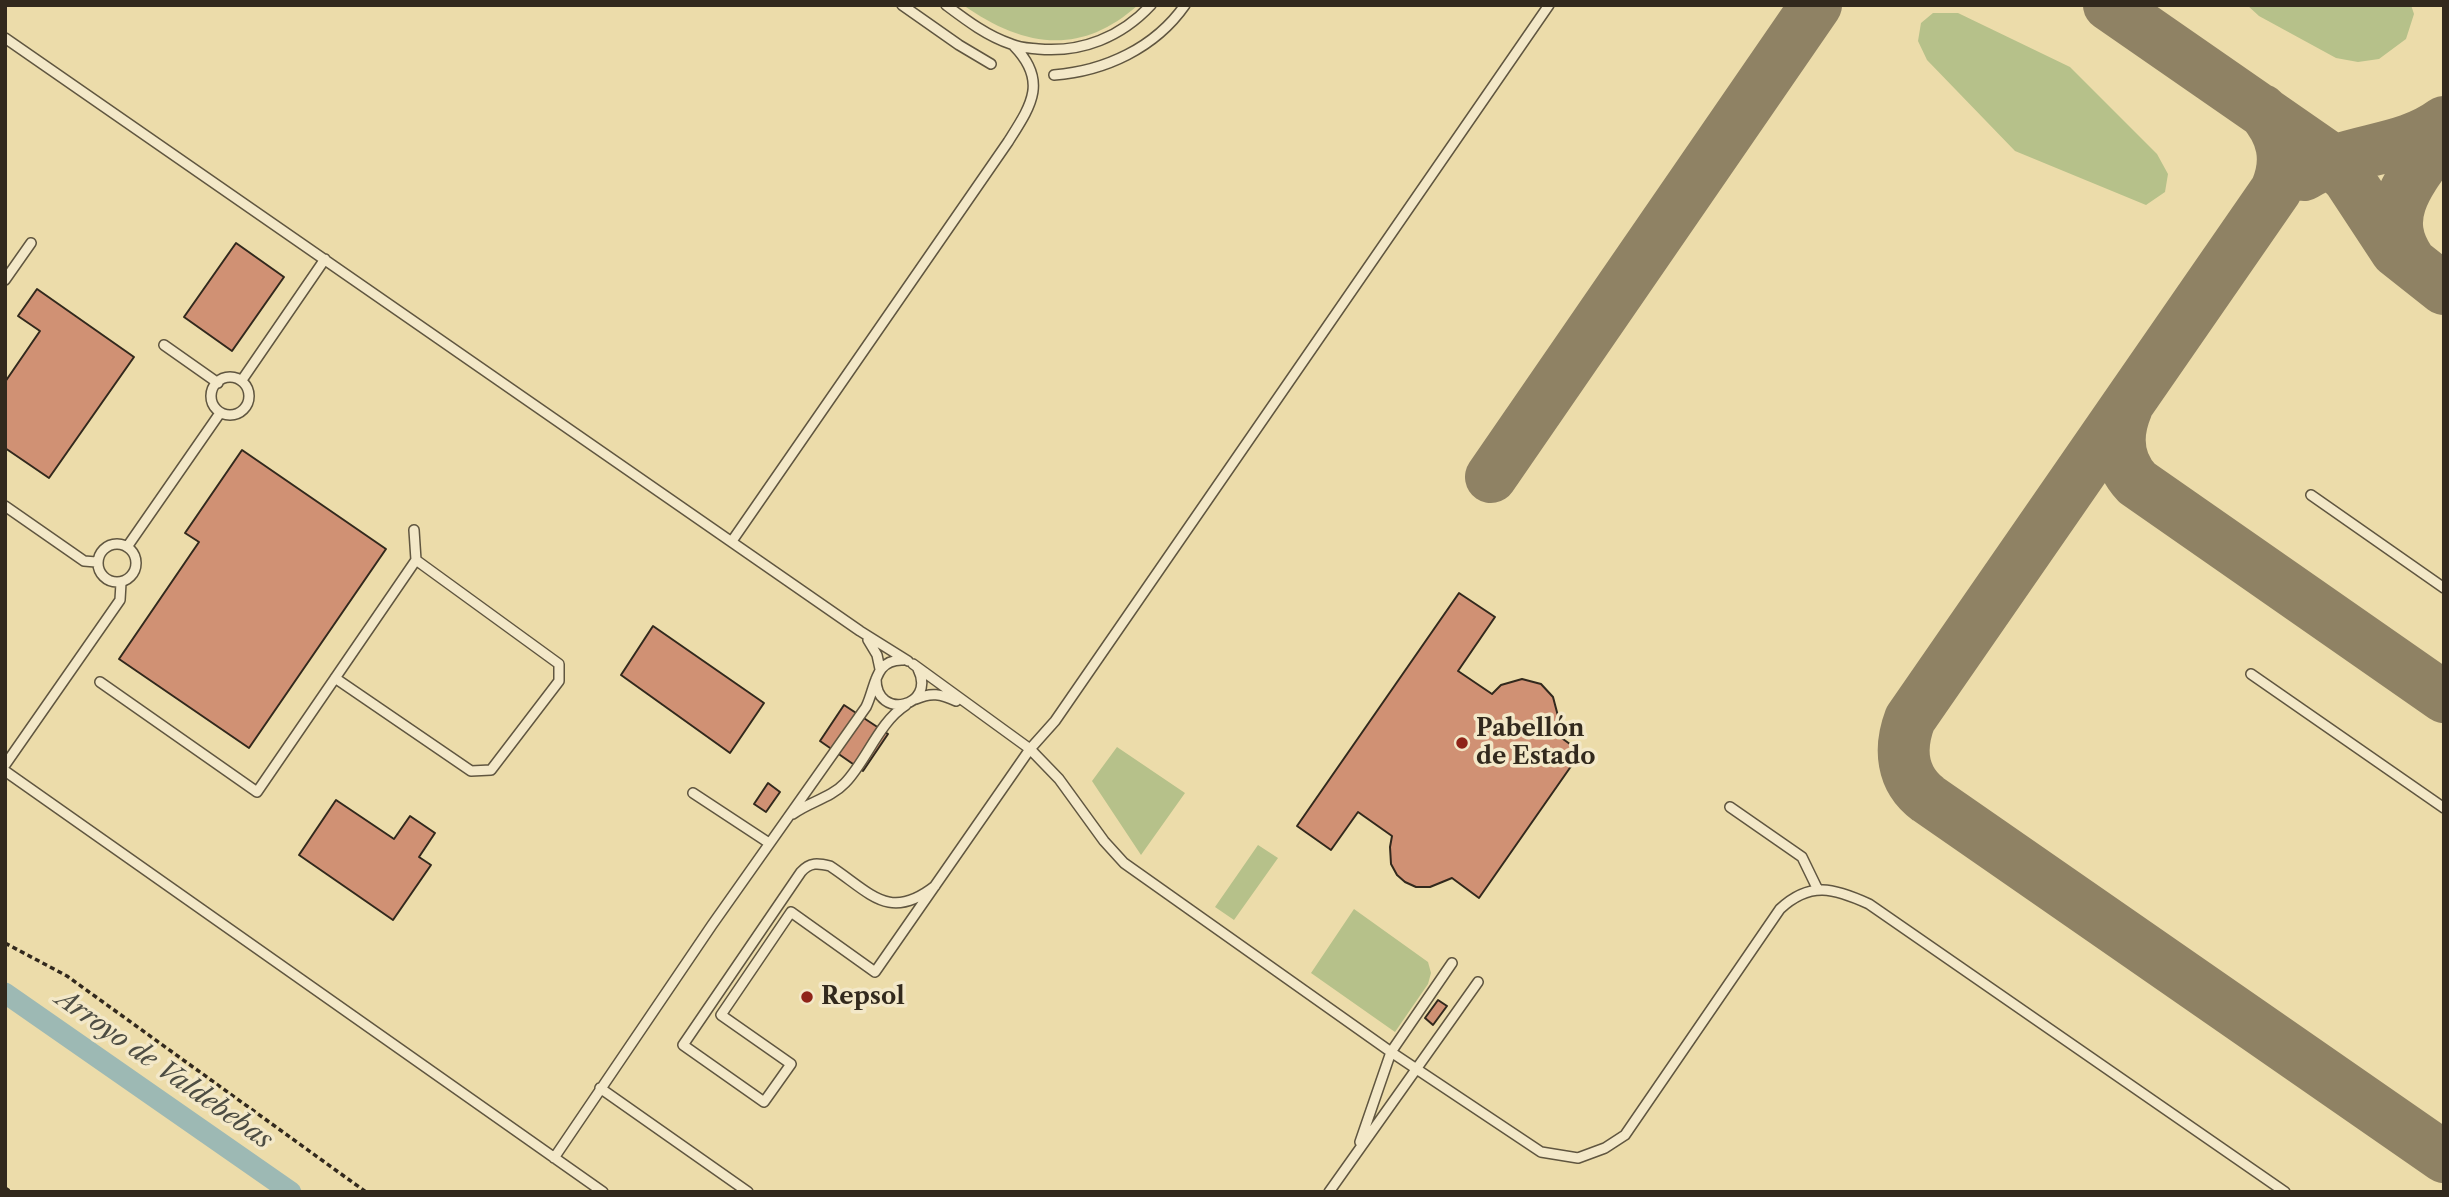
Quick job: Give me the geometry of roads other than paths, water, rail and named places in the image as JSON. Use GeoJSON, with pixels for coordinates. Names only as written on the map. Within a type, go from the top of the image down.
{"type":"FeatureCollection","features":[{"type":"Feature","properties":{"kind":"lane"},"geometry":{"type":"LineString","coordinates":[[902,5],[991,64]]}},
{"type":"Feature","properties":{"kind":"lane"},"geometry":{"type":"LineString","coordinates":[[732,541],[1000,154],[1031,104],[1032,74],[1023,55],[1014,46],[983,30],[946,5]]}},
{"type":"Feature","properties":{"kind":"lane"},"geometry":{"type":"LineString","coordinates":[[1014,46],[1062,49],[1091,44],[1130,25],[1151,5]]}},
{"type":"Feature","properties":{"kind":"lane"},"geometry":{"type":"LineString","coordinates":[[1054,75],[1073,74],[1119,60],[1149,43],[1185,5]]}},
{"type":"Feature","properties":{"kind":"lane"},"geometry":{"type":"LineString","coordinates":[[936,886],[919,899],[901,904],[891,903],[881,900],[830,866],[808,866],[801,872],[683,1045],[764,1102],[791,1064],[720,1014],[791,912],[875,972],[936,886],[1030,749],[1055,721],[1549,5]]}},
{"type":"Feature","properties":{"kind":"lane"},"geometry":{"type":"LineString","coordinates":[[5,38],[910,663],[1030,749],[1059,779],[1104,841],[1124,863],[1391,1052],[1541,1152],[1578,1158],[1605,1148],[1625,1136],[1780,909],[1794,896],[1829,889],[1869,904],[2285,1192]]}},
{"type":"Feature","properties":{"kind":"lane"},"geometry":{"type":"LineString","coordinates":[[5,280],[30,243]]}},
{"type":"Feature","properties":{"kind":"lane"},"geometry":{"type":"LineString","coordinates":[[242,380],[325,259]]}},
{"type":"Feature","properties":{"kind":"lane"},"geometry":{"type":"LineString","coordinates":[[164,345],[218,383]]}},
{"type":"Feature","properties":{"kind":"lane"},"geometry":{"type":"LineString","coordinates":[[232,376],[242,380],[250,390],[250,401],[244,410],[235,415],[220,413],[211,402],[213,386],[232,376]]}},
{"type":"Feature","properties":{"kind":"lane"},"geometry":{"type":"LineString","coordinates":[[127,547],[220,413]]}},
{"type":"Feature","properties":{"kind":"lane"},"geometry":{"type":"LineString","coordinates":[[2311,495],[2444,588]]}},
{"type":"Feature","properties":{"kind":"lane"},"geometry":{"type":"LineString","coordinates":[[5,506],[84,561],[96,562]]}},
{"type":"Feature","properties":{"kind":"lane"},"geometry":{"type":"LineString","coordinates":[[100,682],[257,792],[416,561],[414,530]]}},
{"type":"Feature","properties":{"kind":"lane"},"geometry":{"type":"LineString","coordinates":[[118,543],[127,547],[136,557],[136,569],[130,578],[121,583],[102,577],[96,562],[99,554],[118,543]]}},
{"type":"Feature","properties":{"kind":"lane"},"geometry":{"type":"LineString","coordinates":[[335,678],[471,771],[491,770],[559,681],[559,664],[416,561]]}},
{"type":"Feature","properties":{"kind":"lane"},"geometry":{"type":"LineString","coordinates":[[5,765],[120,600],[121,583]]}},
{"type":"Feature","properties":{"kind":"lane"},"geometry":{"type":"LineString","coordinates":[[860,631],[876,650],[878,693],[884,700],[897,705],[926,694],[937,694],[970,707]]}},
{"type":"Feature","properties":{"kind":"lane"},"geometry":{"type":"LineString","coordinates":[[554,1158],[769,843],[786,819],[866,707],[878,674],[892,660],[910,663],[919,672],[922,682],[912,701],[891,719],[846,782],[786,819]]}},
{"type":"Feature","properties":{"kind":"lane"},"geometry":{"type":"LineString","coordinates":[[2251,674],[2444,808]]}},
{"type":"Feature","properties":{"kind":"lane"},"geometry":{"type":"LineString","coordinates":[[5,771],[603,1192]]}},
{"type":"Feature","properties":{"kind":"lane"},"geometry":{"type":"LineString","coordinates":[[692,793],[769,843]]}},
{"type":"Feature","properties":{"kind":"lane"},"geometry":{"type":"LineString","coordinates":[[1730,807],[1802,857],[1818,890]]}},
{"type":"Feature","properties":{"kind":"lane"},"geometry":{"type":"LineString","coordinates":[[1356,1153],[1391,1052],[1452,963]]}},
{"type":"Feature","properties":{"kind":"lane"},"geometry":{"type":"LineString","coordinates":[[1329,1192],[1478,982]]}},
{"type":"Feature","properties":{"kind":"lane"},"geometry":{"type":"LineString","coordinates":[[600,1088],[748,1192]]}},
{"type":"Feature","properties":{"kind":"waterway","name":"Arroyo de Valdebebas"},"geometry":{"type":"LineString","coordinates":[[5,993],[291,1192]]}},
{"type":"Feature","properties":{"kind":"place","name":"Pabellón de Estado"},"geometry":{"type":"Point","coordinates":[1462,743]}},
{"type":"Feature","properties":{"kind":"place","name":"Repsol"},"geometry":{"type":"Point","coordinates":[807,997]}}]}
